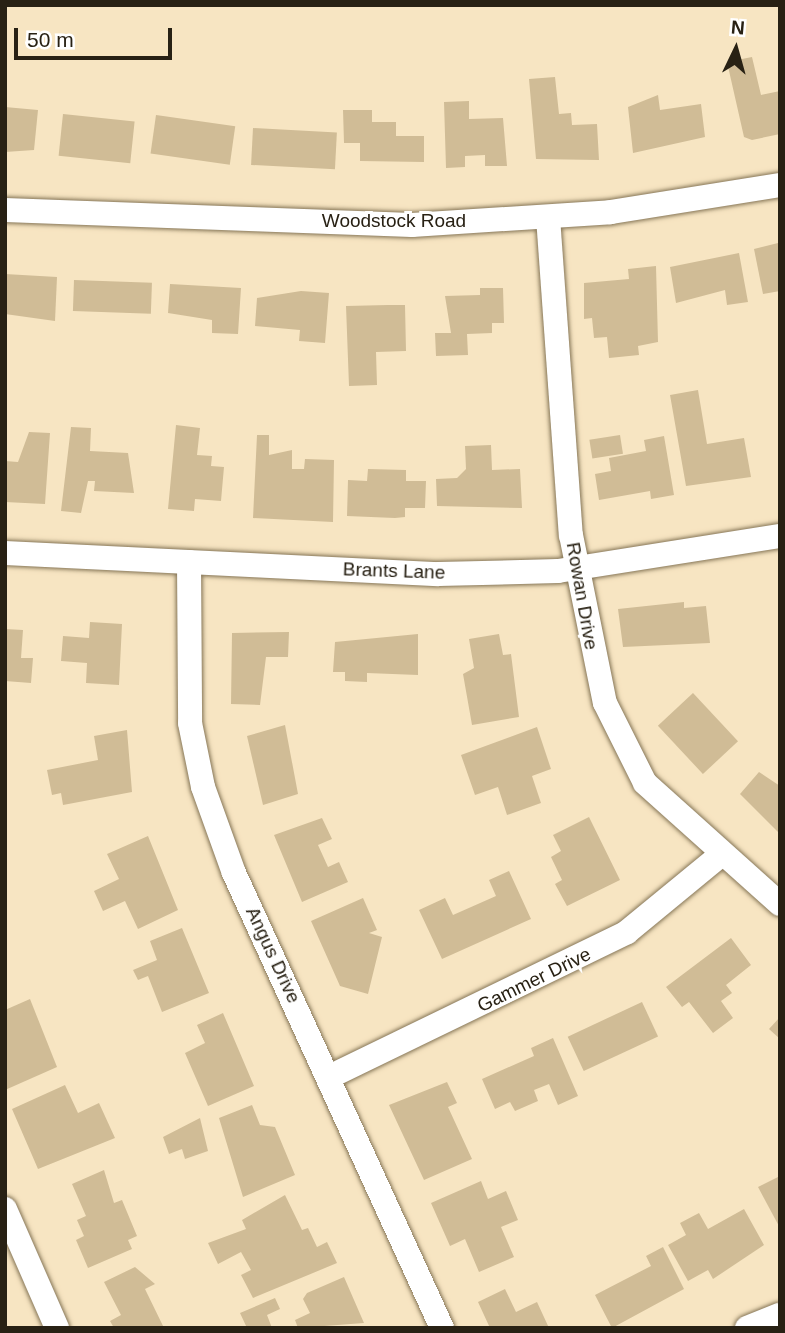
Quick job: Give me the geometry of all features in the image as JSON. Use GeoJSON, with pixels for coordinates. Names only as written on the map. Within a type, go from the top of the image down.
{"type":"FeatureCollection","features":[{"type":"Feature","properties":{"kind":"street","name":"Woodstock Road"},"geometry":{"type":"LineString","coordinates":[[5,210],[412,225],[548,217],[780,185]]}},
{"type":"Feature","properties":{"kind":"street","name":"Rowan Drive"},"geometry":{"type":"LineString","coordinates":[[548,217],[578,568],[594,664],[624,749],[645,783],[780,904]]}},
{"type":"Feature","properties":{"kind":"street","name":"Brants Lane"},"geometry":{"type":"LineString","coordinates":[[5,554],[438,573],[578,568],[780,536]]}},
{"type":"Feature","properties":{"kind":"street","name":"Angus Drive"},"geometry":{"type":"LineString","coordinates":[[189,562],[190,723],[203,787],[234,873],[442,1328]]}},
{"type":"Feature","properties":{"kind":"street","name":"Gammer Drive"},"geometry":{"type":"LineString","coordinates":[[329,1077],[626,932],[722,854]]}},
{"type":"Feature","properties":{"kind":"street"},"geometry":{"type":"LineString","coordinates":[[5,1209],[57,1328]]}},
{"type":"Feature","properties":{"kind":"street"},"geometry":{"type":"LineString","coordinates":[[747,1328],[780,1315]]}},
{"type":"Feature","properties":{"kind":"building"},"geometry":{"type":"Polygon","coordinates":[[[752,57],[761,95],[780,91],[780,134],[752,140],[744,137],[727,62],[752,57]]]}},
{"type":"Feature","properties":{"kind":"building"},"geometry":{"type":"Polygon","coordinates":[[[555,77],[559,114],[571,113],[572,125],[597,124],[599,160],[536,159],[529,79],[555,77]]]}},
{"type":"Feature","properties":{"kind":"building"},"geometry":{"type":"Polygon","coordinates":[[[658,95],[660,110],[701,104],[705,137],[633,153],[628,107],[658,95]]]}},
{"type":"Feature","properties":{"kind":"building"},"geometry":{"type":"Polygon","coordinates":[[[469,101],[469,119],[503,118],[507,166],[485,166],[485,155],[465,156],[465,167],[446,168],[444,102],[469,101]]]}},
{"type":"Feature","properties":{"kind":"building"},"geometry":{"type":"Polygon","coordinates":[[[5,107],[38,110],[34,150],[5,152],[5,107]]]}},
{"type":"Feature","properties":{"kind":"building"},"geometry":{"type":"Polygon","coordinates":[[[343,110],[372,110],[372,122],[396,122],[396,136],[424,136],[424,162],[360,161],[360,143],[344,143],[343,110]]]}},
{"type":"Feature","properties":{"kind":"building"},"geometry":{"type":"Polygon","coordinates":[[[63,114],[135,122],[130,163],[59,156],[63,114]]]}},
{"type":"Feature","properties":{"kind":"building"},"geometry":{"type":"Polygon","coordinates":[[[156,115],[235,126],[230,165],[151,154],[156,115]]]}},
{"type":"Feature","properties":{"kind":"building"},"geometry":{"type":"Polygon","coordinates":[[[253,128],[337,132],[335,169],[251,165],[253,128]]]}},
{"type":"Feature","properties":{"kind":"building"},"geometry":{"type":"Polygon","coordinates":[[[778,243],[780,291],[763,294],[754,249],[778,243]]]}},
{"type":"Feature","properties":{"kind":"building"},"geometry":{"type":"Polygon","coordinates":[[[739,253],[748,302],[727,305],[725,290],[676,303],[670,267],[739,253]]]}},
{"type":"Feature","properties":{"kind":"building"},"geometry":{"type":"Polygon","coordinates":[[[656,266],[658,342],[638,346],[639,355],[609,358],[607,337],[594,338],[592,318],[584,319],[584,283],[629,279],[628,269],[656,266]]]}},
{"type":"Feature","properties":{"kind":"building"},"geometry":{"type":"Polygon","coordinates":[[[5,274],[57,277],[55,321],[5,314],[5,274]]]}},
{"type":"Feature","properties":{"kind":"building"},"geometry":{"type":"Polygon","coordinates":[[[74,280],[152,283],[151,314],[73,311],[74,280]]]}},
{"type":"Feature","properties":{"kind":"building"},"geometry":{"type":"Polygon","coordinates":[[[170,284],[241,288],[238,334],[212,333],[212,320],[168,313],[170,284]]]}},
{"type":"Feature","properties":{"kind":"building"},"geometry":{"type":"Polygon","coordinates":[[[480,288],[503,288],[504,323],[492,323],[492,333],[467,334],[468,355],[436,356],[435,333],[451,333],[445,296],[480,295],[480,288]]]}},
{"type":"Feature","properties":{"kind":"building"},"geometry":{"type":"Polygon","coordinates":[[[301,291],[329,293],[325,343],[299,341],[300,330],[255,326],[257,298],[301,291]]]}},
{"type":"Feature","properties":{"kind":"building"},"geometry":{"type":"Polygon","coordinates":[[[405,305],[406,351],[376,352],[377,385],[349,386],[346,306],[405,305]]]}},
{"type":"Feature","properties":{"kind":"building"},"geometry":{"type":"Polygon","coordinates":[[[698,390],[707,444],[744,438],[751,477],[686,486],[670,395],[698,390]]]}},
{"type":"Feature","properties":{"kind":"building"},"geometry":{"type":"Polygon","coordinates":[[[176,425],[200,428],[197,455],[212,456],[211,466],[224,467],[221,501],[195,499],[194,511],[168,509],[176,425]]]}},
{"type":"Feature","properties":{"kind":"building"},"geometry":{"type":"Polygon","coordinates":[[[71,427],[91,428],[90,451],[128,453],[134,493],[94,491],[95,481],[88,481],[81,513],[61,511],[71,427]]]}},
{"type":"Feature","properties":{"kind":"building"},"geometry":{"type":"Polygon","coordinates":[[[29,432],[50,433],[45,504],[5,502],[5,461],[18,462],[29,432]]]}},
{"type":"Feature","properties":{"kind":"building"},"geometry":{"type":"Polygon","coordinates":[[[257,435],[269,435],[269,455],[292,450],[292,469],[304,469],[305,459],[334,460],[333,522],[253,518],[257,435]]]}},
{"type":"Feature","properties":{"kind":"building"},"geometry":{"type":"Polygon","coordinates":[[[620,435],[623,454],[592,459],[589,440],[620,435]]]}},
{"type":"Feature","properties":{"kind":"building"},"geometry":{"type":"Polygon","coordinates":[[[664,436],[674,495],[651,499],[650,491],[599,500],[595,474],[611,471],[609,458],[646,451],[644,440],[664,436]]]}},
{"type":"Feature","properties":{"kind":"building"},"geometry":{"type":"Polygon","coordinates":[[[491,445],[492,470],[520,469],[522,508],[437,506],[436,479],[457,478],[466,469],[465,446],[491,445]]]}},
{"type":"Feature","properties":{"kind":"building"},"geometry":{"type":"Polygon","coordinates":[[[368,469],[406,470],[406,481],[426,481],[425,508],[405,508],[405,517],[347,516],[348,480],[367,481],[368,469]]]}},
{"type":"Feature","properties":{"kind":"building"},"geometry":{"type":"Polygon","coordinates":[[[684,602],[684,608],[706,606],[710,643],[623,647],[618,609],[684,602]]]}},
{"type":"Feature","properties":{"kind":"building"},"geometry":{"type":"Polygon","coordinates":[[[90,622],[122,624],[119,685],[86,683],[87,663],[61,661],[63,636],[89,638],[90,622]]]}},
{"type":"Feature","properties":{"kind":"building"},"geometry":{"type":"Polygon","coordinates":[[[5,629],[23,630],[21,658],[33,658],[31,683],[5,681],[5,629]]]}},
{"type":"Feature","properties":{"kind":"building"},"geometry":{"type":"Polygon","coordinates":[[[289,632],[288,657],[266,657],[260,705],[231,704],[232,633],[289,632]]]}},
{"type":"Feature","properties":{"kind":"building"},"geometry":{"type":"Polygon","coordinates":[[[418,634],[418,675],[367,673],[367,682],[345,681],[345,672],[333,672],[335,642],[418,634]]]}},
{"type":"Feature","properties":{"kind":"building"},"geometry":{"type":"Polygon","coordinates":[[[499,634],[503,655],[511,654],[519,717],[472,725],[463,674],[474,668],[469,639],[499,634]]]}},
{"type":"Feature","properties":{"kind":"building"},"geometry":{"type":"Polygon","coordinates":[[[693,693],[738,741],[703,774],[658,726],[693,693]]]}},
{"type":"Feature","properties":{"kind":"building"},"geometry":{"type":"Polygon","coordinates":[[[285,725],[298,794],[263,805],[247,736],[285,725]]]}},
{"type":"Feature","properties":{"kind":"building"},"geometry":{"type":"Polygon","coordinates":[[[537,727],[551,769],[532,776],[541,803],[507,815],[498,787],[475,795],[461,755],[537,727]]]}},
{"type":"Feature","properties":{"kind":"building"},"geometry":{"type":"Polygon","coordinates":[[[127,730],[132,792],[63,805],[61,793],[52,795],[47,770],[98,760],[94,736],[127,730]]]}},
{"type":"Feature","properties":{"kind":"building"},"geometry":{"type":"Polygon","coordinates":[[[759,772],[780,786],[780,834],[740,794],[759,772]]]}},
{"type":"Feature","properties":{"kind":"building"},"geometry":{"type":"Polygon","coordinates":[[[589,817],[620,880],[567,906],[555,884],[562,880],[551,857],[561,851],[553,835],[589,817]]]}},
{"type":"Feature","properties":{"kind":"building"},"geometry":{"type":"Polygon","coordinates":[[[322,818],[332,839],[318,845],[328,867],[339,862],[348,882],[302,902],[274,835],[322,818]]]}},
{"type":"Feature","properties":{"kind":"building"},"geometry":{"type":"Polygon","coordinates":[[[148,836],[178,910],[138,929],[125,901],[103,911],[94,891],[119,879],[107,854],[148,836]]]}},
{"type":"Feature","properties":{"kind":"building"},"geometry":{"type":"Polygon","coordinates":[[[509,871],[531,919],[442,959],[419,910],[445,898],[453,915],[496,896],[489,880],[509,871]]]}},
{"type":"Feature","properties":{"kind":"building"},"geometry":{"type":"Polygon","coordinates":[[[363,898],[377,930],[369,933],[382,937],[368,994],[340,986],[311,921],[363,898]]]}},
{"type":"Feature","properties":{"kind":"building"},"geometry":{"type":"Polygon","coordinates":[[[182,928],[209,993],[162,1012],[148,976],[138,980],[133,970],[157,960],[150,941],[182,928]]]}},
{"type":"Feature","properties":{"kind":"building"},"geometry":{"type":"Polygon","coordinates":[[[731,938],[751,965],[726,985],[732,993],[721,1001],[733,1018],[713,1033],[689,1002],[682,1007],[666,987],[731,938]]]}},
{"type":"Feature","properties":{"kind":"building"},"geometry":{"type":"Polygon","coordinates":[[[30,999],[57,1067],[5,1090],[5,1010],[30,999]]]}},
{"type":"Feature","properties":{"kind":"building"},"geometry":{"type":"Polygon","coordinates":[[[642,1002],[658,1036],[584,1071],[568,1037],[642,1002]]]}},
{"type":"Feature","properties":{"kind":"building"},"geometry":{"type":"Polygon","coordinates":[[[223,1013],[254,1086],[208,1106],[185,1053],[205,1043],[197,1025],[223,1013]]]}},
{"type":"Feature","properties":{"kind":"building"},"geometry":{"type":"Polygon","coordinates":[[[780,1017],[780,1039],[769,1029],[780,1017]]]}},
{"type":"Feature","properties":{"kind":"building"},"geometry":{"type":"Polygon","coordinates":[[[553,1038],[578,1096],[558,1105],[549,1084],[534,1090],[538,1101],[515,1111],[510,1102],[495,1109],[482,1079],[534,1056],[531,1048],[553,1038]]]}},
{"type":"Feature","properties":{"kind":"building"},"geometry":{"type":"Polygon","coordinates":[[[447,1082],[457,1103],[448,1107],[472,1159],[424,1180],[389,1105],[447,1082]]]}},
{"type":"Feature","properties":{"kind":"building"},"geometry":{"type":"Polygon","coordinates":[[[65,1085],[78,1113],[99,1103],[115,1138],[38,1169],[12,1109],[65,1085]]]}},
{"type":"Feature","properties":{"kind":"building"},"geometry":{"type":"Polygon","coordinates":[[[252,1105],[260,1125],[275,1127],[295,1175],[243,1197],[219,1118],[252,1105]]]}},
{"type":"Feature","properties":{"kind":"building"},"geometry":{"type":"Polygon","coordinates":[[[200,1118],[208,1151],[185,1159],[182,1149],[169,1154],[163,1137],[200,1118]]]}},
{"type":"Feature","properties":{"kind":"building"},"geometry":{"type":"Polygon","coordinates":[[[104,1170],[114,1203],[122,1200],[137,1236],[128,1240],[132,1249],[88,1268],[76,1240],[84,1236],[77,1220],[86,1216],[72,1184],[104,1170]]]}},
{"type":"Feature","properties":{"kind":"building"},"geometry":{"type":"Polygon","coordinates":[[[780,1176],[780,1228],[758,1187],[780,1176]]]}},
{"type":"Feature","properties":{"kind":"building"},"geometry":{"type":"Polygon","coordinates":[[[481,1181],[488,1199],[506,1191],[518,1220],[501,1227],[514,1257],[479,1272],[465,1239],[450,1246],[431,1203],[481,1181]]]}},
{"type":"Feature","properties":{"kind":"building"},"geometry":{"type":"Polygon","coordinates":[[[285,1195],[302,1230],[308,1228],[317,1247],[327,1242],[337,1263],[253,1298],[241,1275],[251,1270],[241,1252],[218,1264],[208,1243],[246,1229],[242,1220],[285,1195]]]}},
{"type":"Feature","properties":{"kind":"building"},"geometry":{"type":"Polygon","coordinates":[[[744,1209],[764,1245],[713,1279],[708,1270],[688,1281],[668,1245],[686,1235],[680,1223],[699,1213],[708,1229],[744,1209]]]}},
{"type":"Feature","properties":{"kind":"building"},"geometry":{"type":"Polygon","coordinates":[[[663,1247],[684,1289],[612,1328],[595,1295],[651,1266],[646,1256],[663,1247]]]}},
{"type":"Feature","properties":{"kind":"building"},"geometry":{"type":"Polygon","coordinates":[[[135,1267],[155,1284],[145,1289],[164,1328],[114,1328],[110,1321],[121,1315],[104,1282],[135,1267]]]}},
{"type":"Feature","properties":{"kind":"building"},"geometry":{"type":"Polygon","coordinates":[[[344,1277],[364,1323],[298,1328],[295,1320],[310,1313],[303,1299],[307,1293],[344,1277]]]}},
{"type":"Feature","properties":{"kind":"building"},"geometry":{"type":"Polygon","coordinates":[[[505,1289],[516,1312],[537,1302],[549,1328],[490,1328],[478,1302],[505,1289]]]}},
{"type":"Feature","properties":{"kind":"building"},"geometry":{"type":"Polygon","coordinates":[[[275,1298],[280,1309],[267,1315],[272,1328],[247,1328],[240,1313],[275,1298]]]}}]}
